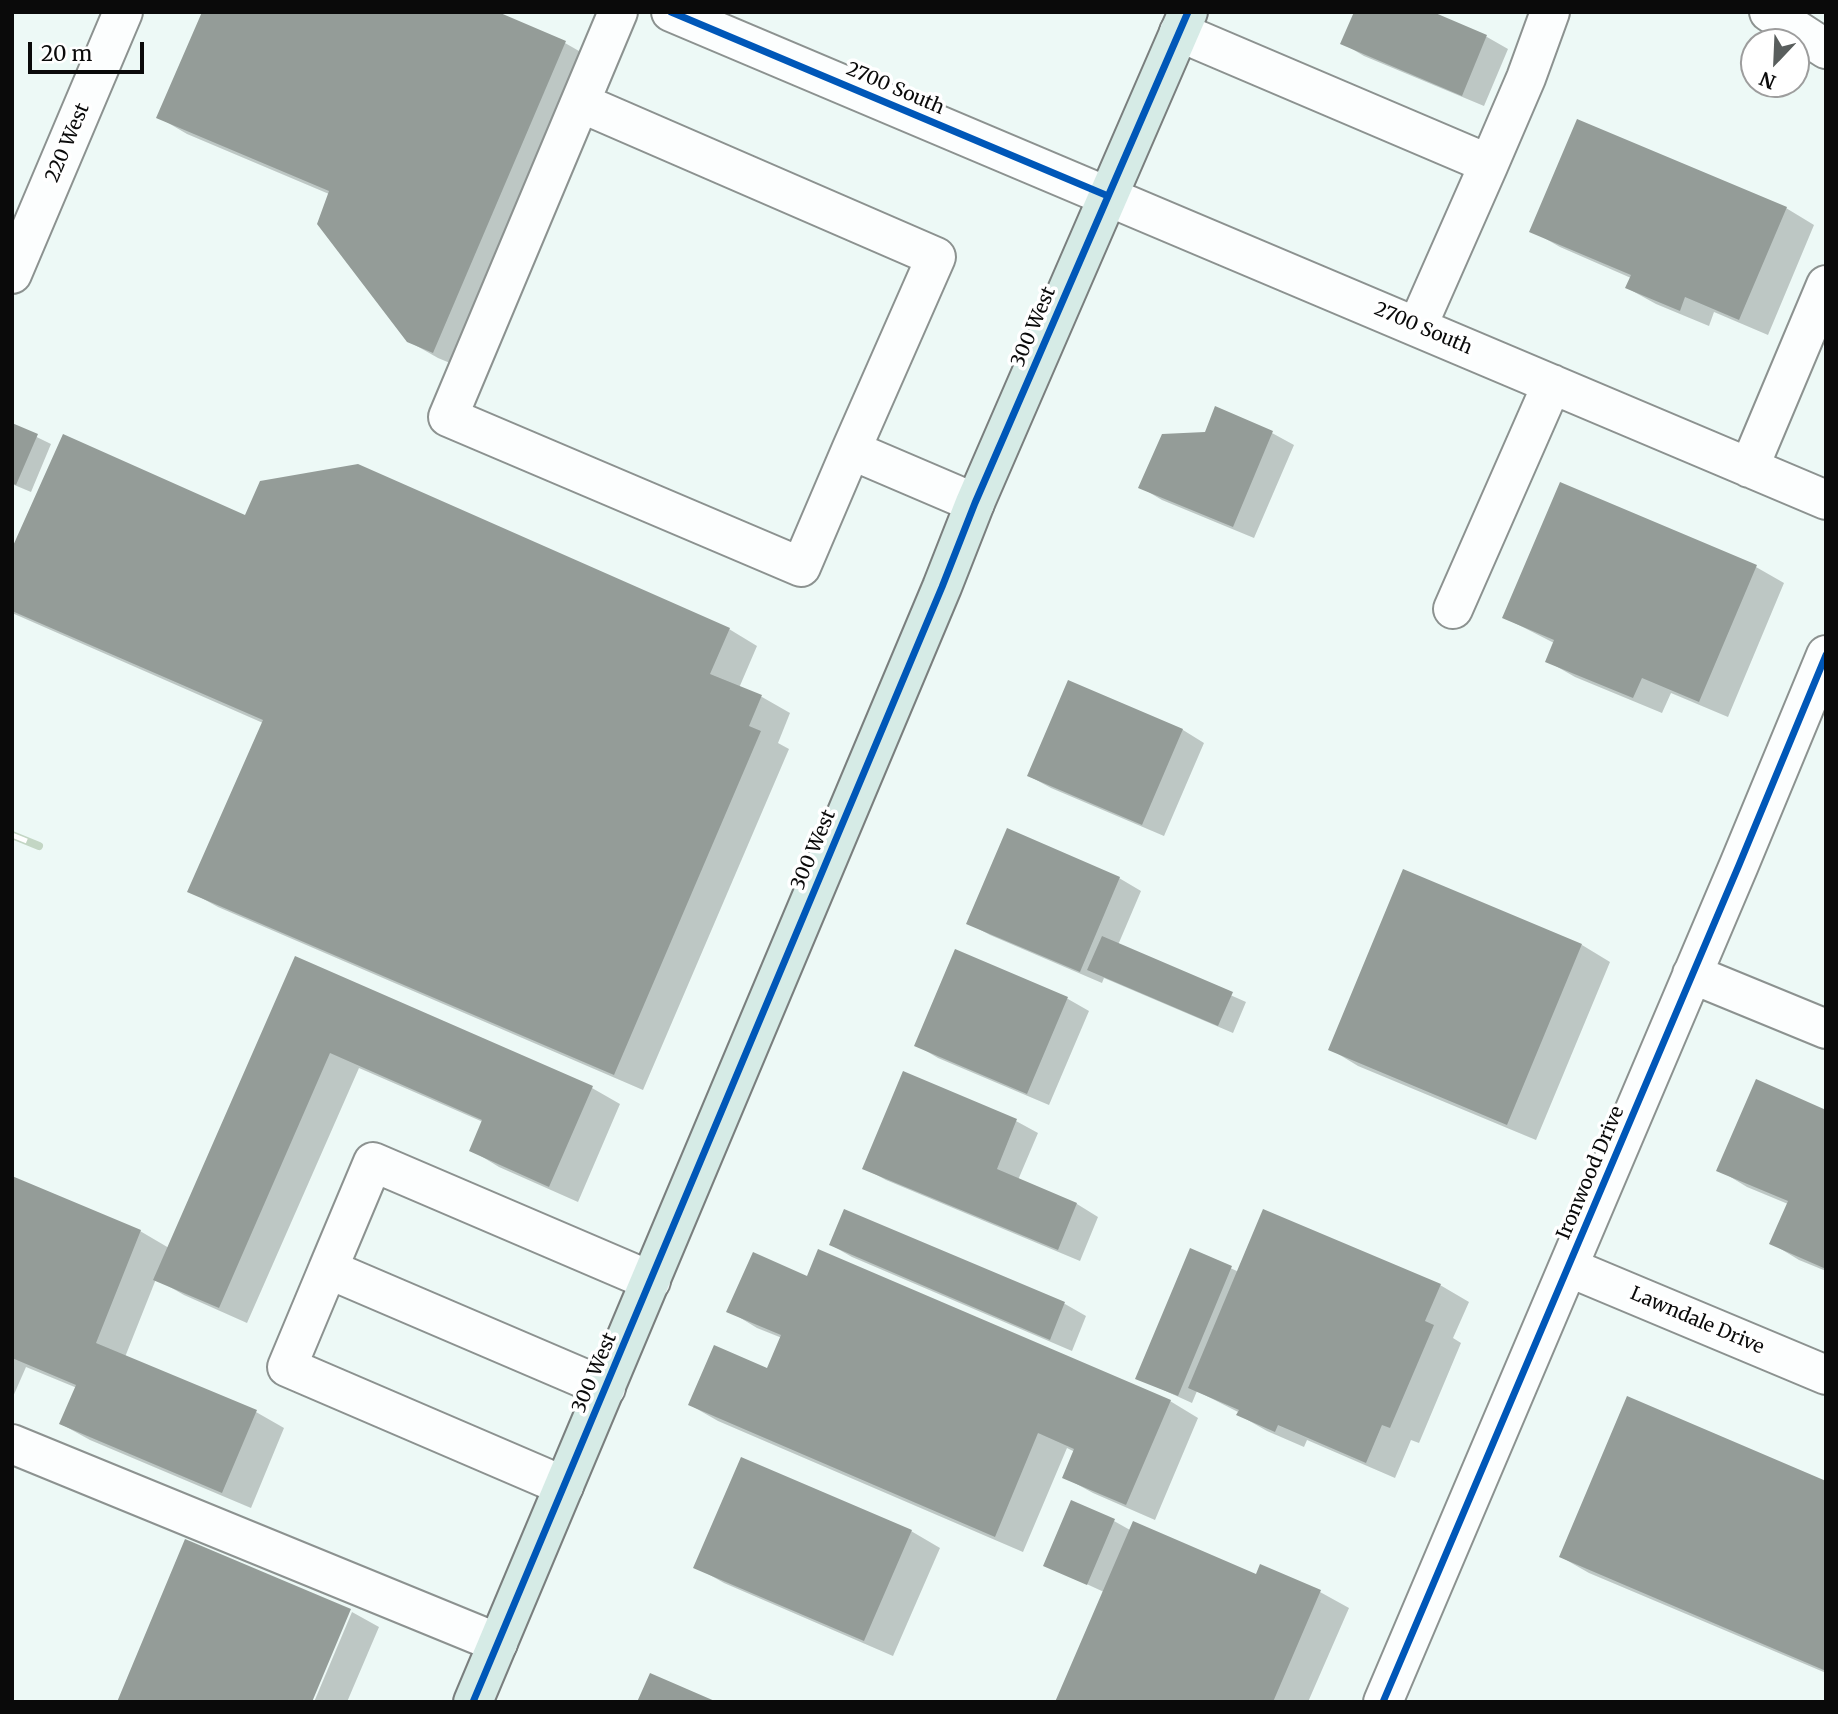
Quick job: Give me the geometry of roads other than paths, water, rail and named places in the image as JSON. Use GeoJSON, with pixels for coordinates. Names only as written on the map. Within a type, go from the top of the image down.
{"type":"FeatureCollection","features":[{"type":"Feature","properties":{"kind":"main road","name":"300 West"},"geometry":{"type":"LineString","coordinates":[[473,1702],[975,503],[1184,22]]}},
{"type":"Feature","properties":{"kind":"street","name":"220 West"},"geometry":{"type":"LineString","coordinates":[[12,274],[123,12]]}},
{"type":"Feature","properties":{"kind":"street"},"geometry":{"type":"LineString","coordinates":[[581,103],[936,257],[801,567],[448,416],[618,12]]}},
{"type":"Feature","properties":{"kind":"street","name":"2700 South"},"geometry":{"type":"LineString","coordinates":[[671,12],[1826,500]]}},
{"type":"Feature","properties":{"kind":"street"},"geometry":{"type":"LineString","coordinates":[[1417,327],[1526,78],[1550,12]]}},
{"type":"Feature","properties":{"kind":"street"},"geometry":{"type":"LineString","coordinates":[[1769,12],[1826,49]]}},
{"type":"Feature","properties":{"kind":"street"},"geometry":{"type":"LineString","coordinates":[[1184,22],[1489,164]]}},
{"type":"Feature","properties":{"kind":"street"},"geometry":{"type":"LineString","coordinates":[[1749,468],[1826,285]]}},
{"type":"Feature","properties":{"kind":"street"},"geometry":{"type":"LineString","coordinates":[[1453,609],[1552,384]]}},
{"type":"Feature","properties":{"kind":"street"},"geometry":{"type":"LineString","coordinates":[[851,450],[975,503]]}},
{"type":"Feature","properties":{"kind":"street","name":"Ironwood Drive"},"geometry":{"type":"LineString","coordinates":[[1383,1702],[1740,865],[1826,655]]}},
{"type":"Feature","properties":{"kind":"street"},"geometry":{"type":"LineString","coordinates":[[1692,974],[1826,1029]]}},
{"type":"Feature","properties":{"kind":"street"},"geometry":{"type":"LineString","coordinates":[[564,1486],[287,1367],[373,1162],[651,1282]]}},
{"type":"Feature","properties":{"kind":"street","name":"Lawndale Drive"},"geometry":{"type":"LineString","coordinates":[[1568,1267],[1826,1375]]}},
{"type":"Feature","properties":{"kind":"street"},"geometry":{"type":"LineString","coordinates":[[328,1269],[606,1388]]}},
{"type":"Feature","properties":{"kind":"street"},"geometry":{"type":"LineString","coordinates":[[12,1444],[498,1643]]}},
{"type":"Feature","properties":{"kind":"railway"},"geometry":{"type":"LineString","coordinates":[[12,835],[39,846]]}}]}
